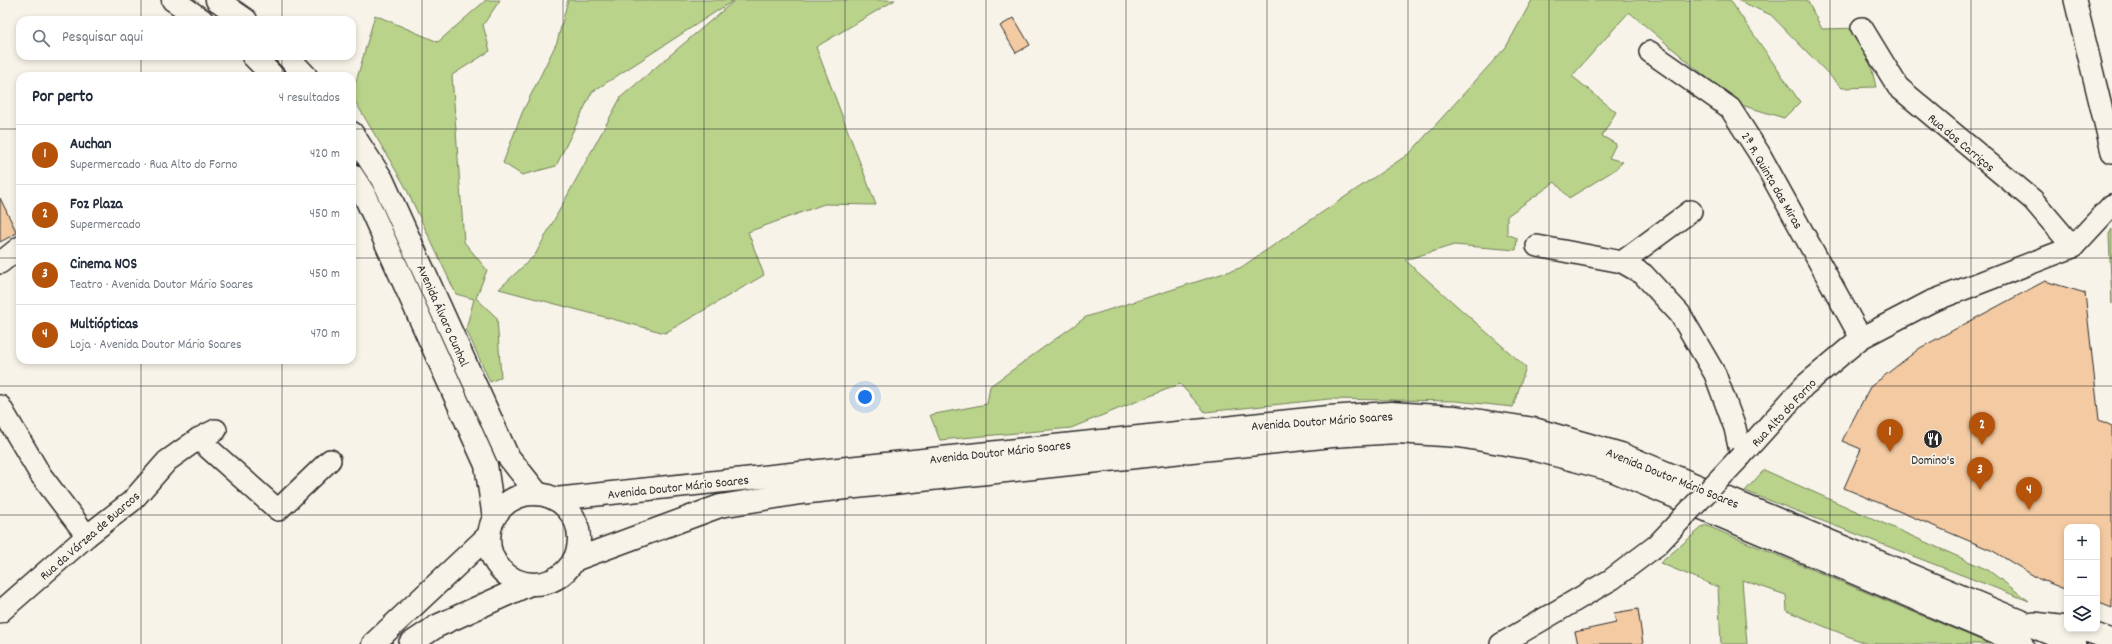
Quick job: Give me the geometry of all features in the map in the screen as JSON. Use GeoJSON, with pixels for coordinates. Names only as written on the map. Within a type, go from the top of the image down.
{"type":"FeatureCollection","features":[{"type":"Feature","properties":{"kind":"main road"},"geometry":{"type":"LineString","coordinates":[[173,0],[196,16]]}},
{"type":"Feature","properties":{"kind":"main road"},"geometry":{"type":"LineString","coordinates":[[217,0],[240,16]]}},
{"type":"Feature","properties":{"kind":"main road"},"geometry":{"type":"LineString","coordinates":[[257,60],[269,72]]}},
{"type":"Feature","properties":{"kind":"main road"},"geometry":{"type":"LineString","coordinates":[[291,60],[302,72]]}},
{"type":"Feature","properties":{"kind":"main road","name":"Avenida Álvaro Cunhal"},"geometry":{"type":"LineString","coordinates":[[356,140],[382,179],[507,455],[547,496]]}},
{"type":"Feature","properties":{"kind":"main road","name":"Avenida Álvaro Cunhal"},"geometry":{"type":"LineString","coordinates":[[356,181],[363,192],[486,465],[491,526]]}},
{"type":"Feature","properties":{"kind":"main road","name":"Avenida Doutor Mário Soares"},"geometry":{"type":"LineString","coordinates":[[547,496],[1328,417],[1391,414],[1454,417],[1534,429],[1621,454],[2075,644]]}},
{"type":"Feature","properties":{"kind":"main road","name":"Avenida Doutor Mário Soares"},"geometry":{"type":"LineString","coordinates":[[574,560],[720,506],[800,493],[1332,436],[1397,432],[1451,436],[1529,448],[1612,470],[2022,644]]}},
{"type":"Feature","properties":{"kind":"main road"},"geometry":{"type":"LineString","coordinates":[[373,644],[491,526],[505,504],[521,496],[547,496],[569,510],[578,525],[579,543],[574,560],[563,574],[547,582],[530,584],[437,626],[410,644]]}},
{"type":"Feature","properties":{"kind":"main road"},"geometry":{"type":"LineString","coordinates":[[491,526],[490,552],[499,568],[513,579],[530,584]]}},
{"type":"Feature","properties":{"kind":"street"},"geometry":{"type":"LineString","coordinates":[[2075,0],[2112,152]]}},
{"type":"Feature","properties":{"kind":"street","name":"Rua dos Carriços"},"geometry":{"type":"LineString","coordinates":[[1862,28],[1898,87],[2033,200],[2073,247]]}},
{"type":"Feature","properties":{"kind":"street","name":"2ª R. Quinta das Miras"},"geometry":{"type":"LineString","coordinates":[[1650,52],[1730,108],[1759,153],[1860,338]]}},
{"type":"Feature","properties":{"kind":"street","name":"Rua Alto do Forno"},"geometry":{"type":"LineString","coordinates":[[1501,644],[1612,579],[1657,545],[1741,456],[1804,386],[1860,338],[1930,302],[2073,247],[2112,204]]}},
{"type":"Feature","properties":{"kind":"street"},"geometry":{"type":"LineString","coordinates":[[1622,262],[1691,210]]}},
{"type":"Feature","properties":{"kind":"street"},"geometry":{"type":"LineString","coordinates":[[1537,246],[1622,262],[1643,274],[1680,314],[1715,374],[1735,428],[1741,456]]}},
{"type":"Feature","properties":{"kind":"street"},"geometry":{"type":"LineString","coordinates":[[0,263],[16,250]]}},
{"type":"Feature","properties":{"kind":"street"},"geometry":{"type":"LineString","coordinates":[[0,406],[40,474],[87,536]]}},
{"type":"Feature","properties":{"kind":"street","name":"Rua da Várzea de Buarcos"},"geometry":{"type":"LineString","coordinates":[[0,612],[87,536],[132,501],[167,461],[207,435],[278,510],[330,460]]}},
{"type":"Feature","properties":{"kind":"street"},"geometry":{"type":"LineString","coordinates":[[2021,621],[2064,627]]}},
{"type":"Feature","properties":{"kind":"street"},"geometry":{"type":"LineString","coordinates":[[2089,632],[2112,640]]}},
{"type":"Feature","properties":{"kind":"green space"},"geometry":{"type":"Polygon","coordinates":[[[486,0],[500,0],[483,25],[490,51],[452,75],[464,242],[487,270],[476,298],[497,318],[501,377],[490,382],[466,329],[474,299],[456,294],[405,186],[356,103],[356,82],[375,15],[438,42],[486,0]]]}},
{"type":"Feature","properties":{"kind":"green space"},"geometry":{"type":"Polygon","coordinates":[[[568,0],[734,0],[592,92],[556,166],[522,175],[503,163],[522,113],[557,42],[568,0]]]}},
{"type":"Feature","properties":{"kind":"green space"},"geometry":{"type":"Polygon","coordinates":[[[735,0],[895,0],[816,47],[876,205],[824,204],[748,232],[764,275],[665,333],[499,289],[535,255],[621,97],[735,0]]]}},
{"type":"Feature","properties":{"kind":"green space"},"geometry":{"type":"Polygon","coordinates":[[[1532,0],[1730,0],[1800,102],[1784,118],[1738,104],[1629,12],[1572,76],[1616,112],[1602,136],[1616,144],[1609,158],[1623,162],[1613,171],[1569,198],[1555,182],[1507,216],[1507,234],[1517,238],[1516,250],[1454,245],[1405,260],[1526,367],[1513,407],[1456,401],[1329,399],[1205,412],[1180,384],[1071,428],[940,440],[930,415],[987,404],[990,386],[1086,317],[1240,268],[1410,153],[1506,47],[1532,0]]]}},
{"type":"Feature","properties":{"kind":"green space"},"geometry":{"type":"Polygon","coordinates":[[[1737,0],[1807,0],[1822,29],[1862,28],[1876,87],[1842,88],[1771,15],[1737,0]]]}},
{"type":"Feature","properties":{"kind":"green space"},"geometry":{"type":"Polygon","coordinates":[[[2112,229],[2112,304],[2109,234],[2112,229]]]}},
{"type":"Feature","properties":{"kind":"green space"},"geometry":{"type":"Polygon","coordinates":[[[1764,470],[1988,570],[2029,601],[1745,491],[1764,470]]]}},
{"type":"Feature","properties":{"kind":"green space"},"geometry":{"type":"Polygon","coordinates":[[[1705,525],[1990,644],[1867,644],[1787,611],[1786,595],[1742,580],[1747,644],[1721,644],[1718,587],[1660,563],[1705,525]]]}},
{"type":"Feature","properties":{"kind":"building"},"geometry":{"type":"Polygon","coordinates":[[[1014,18],[1030,45],[1016,53],[1000,26],[1014,18]]]}},
{"type":"Feature","properties":{"kind":"building"},"geometry":{"type":"Polygon","coordinates":[[[0,198],[16,234],[0,242],[0,198]]]}},
{"type":"Feature","properties":{"kind":"building"},"geometry":{"type":"Polygon","coordinates":[[[2045,281],[2085,293],[2099,420],[2112,426],[2112,608],[2100,603],[2100,524],[2064,524],[2064,589],[2039,579],[1993,551],[1844,488],[1861,449],[1842,441],[1870,387],[1920,348],[2045,281]]]}},
{"type":"Feature","properties":{"kind":"building"},"geometry":{"type":"Polygon","coordinates":[[[1638,609],[1643,644],[1578,644],[1575,632],[1616,623],[1614,613],[1638,609]]]}},
{"type":"Feature","properties":{"kind":"place","name":"Domino's"},"geometry":{"type":"Point","coordinates":[1933,439]}},
{"type":"Feature","properties":{"kind":"place","name":"Foz Plaza"},"geometry":{"type":"Point","coordinates":[1982,445]}},
{"type":"Feature","properties":{"kind":"place","name":"Auchan"},"geometry":{"type":"Point","coordinates":[1890,452]}},
{"type":"Feature","properties":{"kind":"place","name":"Cinema NOS"},"geometry":{"type":"Point","coordinates":[1980,490]}},
{"type":"Feature","properties":{"kind":"place","name":"Multiópticas"},"geometry":{"type":"Point","coordinates":[2029,510]}}]}
